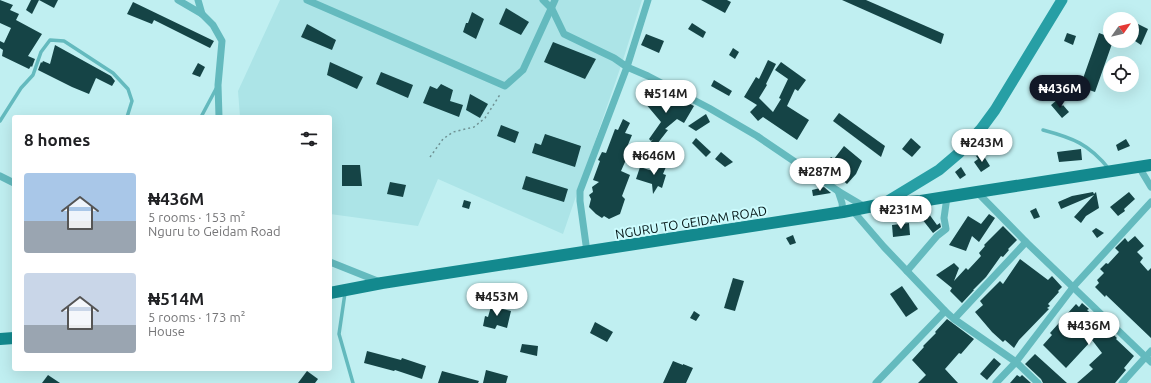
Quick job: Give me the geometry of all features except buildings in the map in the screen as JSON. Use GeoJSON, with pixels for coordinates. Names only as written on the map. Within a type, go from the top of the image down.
{"type":"FeatureCollection","features":[{"type":"Feature","properties":{"kind":"main road"},"geometry":{"type":"LineString","coordinates":[[883,204],[939,170],[959,153],[981,129],[995,110],[1062,0]]}},
{"type":"Feature","properties":{"kind":"main road","name":"NGURU TO GEIDAM ROAD"},"geometry":{"type":"LineString","coordinates":[[332,293],[382,283],[848,211],[883,204],[947,197],[1145,166]]}},
{"type":"Feature","properties":{"kind":"main road"},"geometry":{"type":"LineString","coordinates":[[0,339],[12,338]]}},
{"type":"Feature","properties":{"kind":"street"},"geometry":{"type":"LineString","coordinates":[[178,0],[202,14],[213,25],[222,41],[218,85],[220,115]]}},
{"type":"Feature","properties":{"kind":"street"},"geometry":{"type":"LineString","coordinates":[[198,0],[202,14]]}},
{"type":"Feature","properties":{"kind":"street"},"geometry":{"type":"LineString","coordinates":[[307,0],[504,86],[523,70],[555,0]]}},
{"type":"Feature","properties":{"kind":"street"},"geometry":{"type":"LineString","coordinates":[[543,0],[552,9],[564,34],[614,58],[627,67],[648,76],[709,108],[757,136],[838,191],[867,208]]}},
{"type":"Feature","properties":{"kind":"street"},"geometry":{"type":"LineString","coordinates":[[587,252],[580,191],[627,67],[648,0]]}},
{"type":"Feature","properties":{"kind":"street"},"geometry":{"type":"LineString","coordinates":[[1145,166],[1151,187]]}},
{"type":"Feature","properties":{"kind":"street"},"geometry":{"type":"LineString","coordinates":[[0,176],[12,182]]}},
{"type":"Feature","properties":{"kind":"street"},"geometry":{"type":"LineString","coordinates":[[838,191],[842,203],[848,211],[944,311],[1016,362],[1038,383]]}},
{"type":"Feature","properties":{"kind":"street"},"geometry":{"type":"LineString","coordinates":[[977,192],[1026,242],[1149,357],[1122,383]]}},
{"type":"Feature","properties":{"kind":"street"},"geometry":{"type":"LineString","coordinates":[[907,271],[937,236],[946,229],[944,218],[947,197]]}},
{"type":"Feature","properties":{"kind":"street"},"geometry":{"type":"LineString","coordinates":[[996,383],[1016,362],[1074,286],[1151,202]]}},
{"type":"Feature","properties":{"kind":"street"},"geometry":{"type":"LineString","coordinates":[[954,319],[1026,242]]}},
{"type":"Feature","properties":{"kind":"street"},"geometry":{"type":"LineString","coordinates":[[332,263],[382,283]]}},
{"type":"Feature","properties":{"kind":"street"},"geometry":{"type":"LineString","coordinates":[[876,383],[944,311]]}},
{"type":"Feature","properties":{"kind":"lane"},"geometry":{"type":"LineString","coordinates":[[0,121],[21,88],[33,75],[41,52],[50,40],[64,41],[113,73],[128,89],[132,101],[128,115]]}},
{"type":"Feature","properties":{"kind":"lane"},"geometry":{"type":"LineString","coordinates":[[202,115],[218,85]]}},
{"type":"Feature","properties":{"kind":"lane"},"geometry":{"type":"LineString","coordinates":[[1043,130],[1068,137],[1086,146],[1099,157],[1110,171]]}},
{"type":"Feature","properties":{"kind":"lane"},"geometry":{"type":"LineString","coordinates":[[345,290],[339,334],[353,383]]}},
{"type":"Feature","properties":{"kind":"path"},"geometry":{"type":"LineString","coordinates":[[430,157],[443,139],[453,132],[474,126],[485,118],[504,86]]}},
{"type":"Feature","properties":{"kind":"shaded area"},"geometry":{"type":"Polygon","coordinates":[[[280,0],[642,0],[563,234],[438,179],[418,226],[332,214],[332,115],[240,115],[238,91],[280,0]]]}}]}
